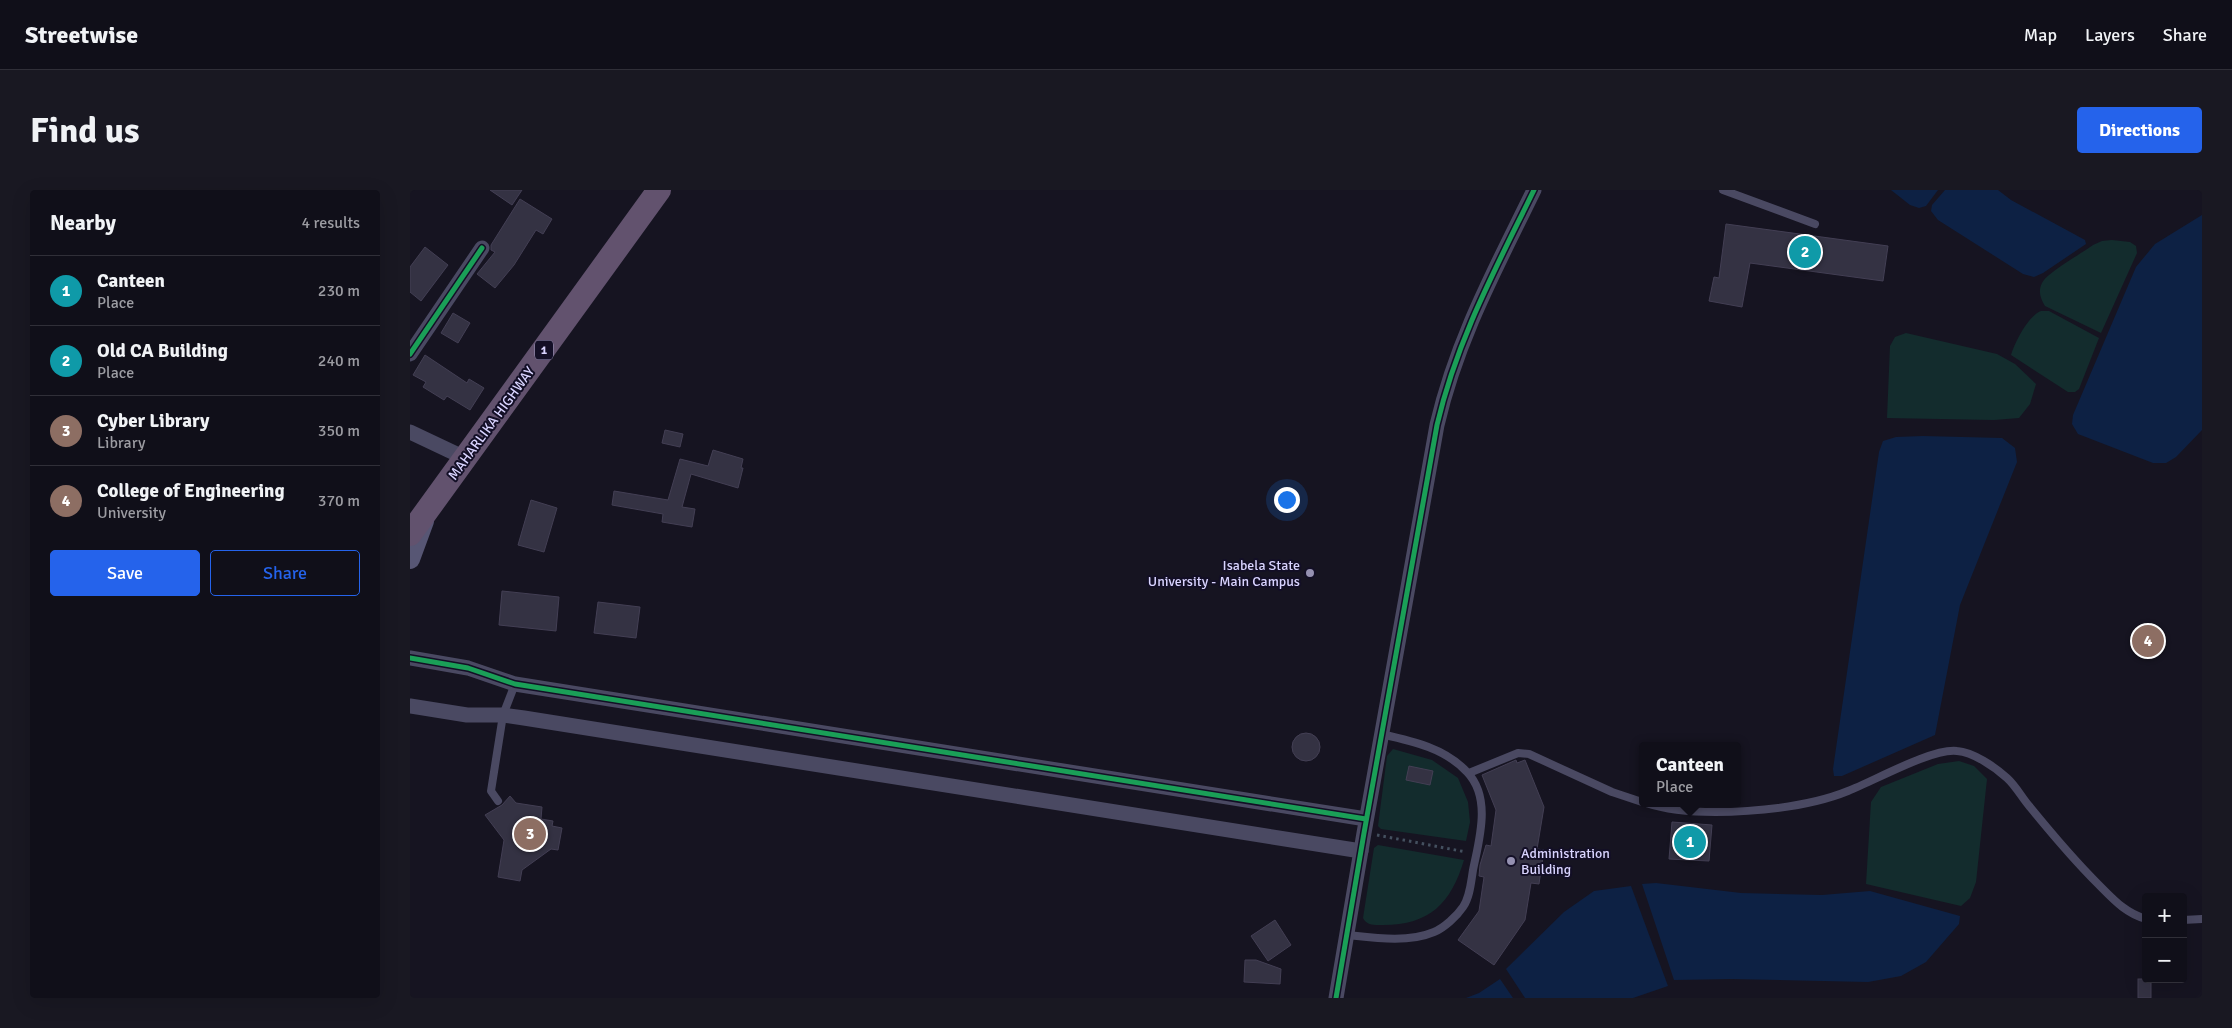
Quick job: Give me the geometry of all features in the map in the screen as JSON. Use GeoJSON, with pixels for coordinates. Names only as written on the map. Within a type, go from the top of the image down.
{"type":"FeatureCollection","features":[{"type":"Feature","properties":{"kind":"highway","name":"MAHARLIKA HIGHWAY"},"geometry":{"type":"LineString","coordinates":[[411,530],[466,458],[659,190]]}},
{"type":"Feature","properties":{"kind":"main road"},"geometry":{"type":"LineString","coordinates":[[410,559],[428,510]]}},
{"type":"Feature","properties":{"kind":"street"},"geometry":{"type":"LineString","coordinates":[[1336,998],[1381,734],[1447,385],[1464,335],[1534,190]]}},
{"type":"Feature","properties":{"kind":"street"},"geometry":{"type":"LineString","coordinates":[[410,354],[482,248]]}},
{"type":"Feature","properties":{"kind":"street"},"geometry":{"type":"LineString","coordinates":[[410,432],[466,458]]}},
{"type":"Feature","properties":{"kind":"street"},"geometry":{"type":"LineString","coordinates":[[410,658],[468,668],[515,684],[1365,826]]}},
{"type":"Feature","properties":{"kind":"street"},"geometry":{"type":"LineString","coordinates":[[410,706],[467,715],[502,715],[1361,851]]}},
{"type":"Feature","properties":{"kind":"lane"},"geometry":{"type":"LineString","coordinates":[[1723,190],[1816,224]]}},
{"type":"Feature","properties":{"kind":"lane"},"geometry":{"type":"LineString","coordinates":[[498,801],[491,791],[502,715],[515,684]]}},
{"type":"Feature","properties":{"kind":"lane"},"geometry":{"type":"LineString","coordinates":[[1348,934],[1397,938],[1436,931],[1464,906],[1482,828],[1481,801],[1469,773],[1456,761],[1440,752],[1414,742],[1381,734]]}},
{"type":"Feature","properties":{"kind":"lane"},"geometry":{"type":"LineString","coordinates":[[1672,807],[1697,811],[1781,808],[1812,803],[1846,792],[1926,758],[1957,750],[1969,753],[2007,778],[2086,872],[2119,906],[2132,915],[2142,918]]}},
{"type":"Feature","properties":{"kind":"lane"},"geometry":{"type":"LineString","coordinates":[[1469,773],[1518,753],[1529,754],[1612,792],[1639,801]]}},
{"type":"Feature","properties":{"kind":"lane"},"geometry":{"type":"LineString","coordinates":[[2187,920],[2202,919]]}},
{"type":"Feature","properties":{"kind":"path"},"geometry":{"type":"LineString","coordinates":[[1365,826],[1477,853]]}},
{"type":"Feature","properties":{"kind":"green space"},"geometry":{"type":"Polygon","coordinates":[[[2102,241],[2130,242],[2136,246],[2137,253],[2101,333],[2045,306],[2040,290],[2042,283],[2048,276],[2093,245],[2102,241]]]}},
{"type":"Feature","properties":{"kind":"green space"},"geometry":{"type":"Polygon","coordinates":[[[2041,311],[2049,311],[2099,338],[2079,389],[2075,392],[2068,392],[2011,355],[2019,337],[2031,318],[2041,311]]]}},
{"type":"Feature","properties":{"kind":"green space"},"geometry":{"type":"Polygon","coordinates":[[[1906,333],[1997,354],[2015,364],[2036,384],[2030,404],[2019,418],[1994,420],[1887,418],[1890,346],[1895,337],[1906,333]]]}},
{"type":"Feature","properties":{"kind":"green space"},"geometry":{"type":"Polygon","coordinates":[[[1393,749],[1432,760],[1458,778],[1468,802],[1470,822],[1466,841],[1381,829],[1378,826],[1387,756],[1393,749]]]}},
{"type":"Feature","properties":{"kind":"green space"},"geometry":{"type":"Polygon","coordinates":[[[1959,761],[1974,766],[1987,779],[1976,882],[1970,898],[1961,906],[1866,884],[1871,802],[1881,787],[1938,764],[1959,761]]]}},
{"type":"Feature","properties":{"kind":"green space"},"geometry":{"type":"Polygon","coordinates":[[[1378,845],[1464,860],[1459,875],[1445,899],[1426,916],[1399,924],[1372,924],[1363,918],[1374,848],[1378,845]]]}},
{"type":"Feature","properties":{"kind":"water"},"geometry":{"type":"Polygon","coordinates":[[[1891,190],[1938,190],[1926,206],[1919,208],[1910,205],[1891,190]]]}},
{"type":"Feature","properties":{"kind":"water"},"geometry":{"type":"Polygon","coordinates":[[[1945,190],[1998,190],[2011,200],[2085,240],[2086,244],[2043,273],[2034,277],[2023,274],[1938,220],[1931,211],[1932,205],[1945,190]]]}},
{"type":"Feature","properties":{"kind":"water"},"geometry":{"type":"Polygon","coordinates":[[[2202,215],[2202,430],[2176,457],[2166,463],[2153,463],[2078,434],[2072,424],[2073,415],[2136,267],[2155,244],[2202,215]]]}},
{"type":"Feature","properties":{"kind":"water"},"geometry":{"type":"Polygon","coordinates":[[[1896,437],[2002,438],[2015,448],[2017,462],[1960,605],[1935,735],[1842,776],[1834,776],[1833,769],[1879,452],[1883,441],[1896,437]]]}},
{"type":"Feature","properties":{"kind":"water"},"geometry":{"type":"Polygon","coordinates":[[[1656,883],[1741,893],[1822,895],[1870,891],[1960,916],[1959,924],[1926,962],[1901,976],[1868,982],[1731,979],[1674,980],[1642,884],[1656,883]]]}},
{"type":"Feature","properties":{"kind":"water"},"geometry":{"type":"Polygon","coordinates":[[[1631,886],[1668,986],[1633,998],[1525,998],[1506,969],[1564,912],[1594,891],[1631,886]]]}},
{"type":"Feature","properties":{"kind":"water"},"geometry":{"type":"Polygon","coordinates":[[[1500,979],[1513,998],[1466,998],[1479,993],[1500,979]]]}},
{"type":"Feature","properties":{"kind":"building"},"geometry":{"type":"Polygon","coordinates":[[[490,190],[522,190],[512,205],[490,190]]]}},
{"type":"Feature","properties":{"kind":"building"},"geometry":{"type":"Polygon","coordinates":[[[520,199],[552,219],[543,234],[536,230],[514,265],[495,288],[477,274],[495,252],[491,250],[491,245],[520,199]]]}},
{"type":"Feature","properties":{"kind":"building"},"geometry":{"type":"Polygon","coordinates":[[[1726,224],[1888,246],[1883,281],[1750,263],[1742,307],[1709,301],[1714,277],[1719,278],[1726,224]]]}},
{"type":"Feature","properties":{"kind":"building"},"geometry":{"type":"Polygon","coordinates":[[[425,247],[448,265],[421,301],[410,292],[410,267],[425,247]]]}},
{"type":"Feature","properties":{"kind":"building"},"geometry":{"type":"Polygon","coordinates":[[[453,313],[470,323],[458,343],[441,333],[453,313]]]}},
{"type":"Feature","properties":{"kind":"building"},"geometry":{"type":"Polygon","coordinates":[[[425,355],[467,383],[469,379],[484,388],[470,410],[447,396],[444,400],[423,387],[426,382],[413,375],[425,355]]]}},
{"type":"Feature","properties":{"kind":"building"},"geometry":{"type":"Polygon","coordinates":[[[665,430],[683,434],[680,447],[662,443],[665,430]]]}},
{"type":"Feature","properties":{"kind":"building"},"geometry":{"type":"Polygon","coordinates":[[[713,450],[743,459],[741,468],[743,468],[738,488],[691,474],[682,507],[695,509],[692,527],[662,522],[663,514],[612,505],[614,491],[668,500],[680,459],[708,466],[713,450]]]}},
{"type":"Feature","properties":{"kind":"building"},"geometry":{"type":"Polygon","coordinates":[[[531,500],[557,508],[544,552],[518,545],[531,500]]]}},
{"type":"Feature","properties":{"kind":"building"},"geometry":{"type":"Polygon","coordinates":[[[502,591],[559,597],[556,631],[499,625],[502,591]]]}},
{"type":"Feature","properties":{"kind":"building"},"geometry":{"type":"Polygon","coordinates":[[[598,602],[640,607],[636,638],[594,633],[598,602]]]}},
{"type":"Feature","properties":{"kind":"building"},"geometry":{"type":"Polygon","coordinates":[[[1306,733],[1316,737],[1320,747],[1316,757],[1306,761],[1296,757],[1292,747],[1296,737],[1306,733]]]}},
{"type":"Feature","properties":{"kind":"building","name":"Administration Building"},"geometry":{"type":"Polygon","coordinates":[[[1516,760],[1517,763],[1525,760],[1544,807],[1537,849],[1544,850],[1539,884],[1531,883],[1525,920],[1494,965],[1458,940],[1479,911],[1484,877],[1479,876],[1480,865],[1486,845],[1491,846],[1496,810],[1482,775],[1516,760]]]}},
{"type":"Feature","properties":{"kind":"building"},"geometry":{"type":"Polygon","coordinates":[[[1409,766],[1433,771],[1430,785],[1406,780],[1409,766]]]}},
{"type":"Feature","properties":{"kind":"building"},"geometry":{"type":"Polygon","coordinates":[[[510,796],[516,803],[542,807],[541,819],[553,821],[552,826],[562,828],[558,850],[551,849],[522,870],[520,881],[498,877],[504,840],[485,815],[502,805],[510,796]]]}},
{"type":"Feature","properties":{"kind":"building"},"geometry":{"type":"Polygon","coordinates":[[[1672,822],[1712,825],[1709,861],[1669,859],[1672,822]]]}},
{"type":"Feature","properties":{"kind":"building"},"geometry":{"type":"Polygon","coordinates":[[[1275,920],[1291,945],[1268,961],[1251,936],[1275,920]]]}},
{"type":"Feature","properties":{"kind":"building"},"geometry":{"type":"Polygon","coordinates":[[[1245,960],[1256,960],[1281,969],[1280,984],[1244,982],[1245,960]]]}},
{"type":"Feature","properties":{"kind":"building"},"geometry":{"type":"Polygon","coordinates":[[[2138,979],[2142,979],[2142,983],[2151,983],[2151,998],[2138,998],[2138,979]]]}},
{"type":"Feature","properties":{"kind":"cycle path"},"geometry":{"type":"LineString","coordinates":[[1336,998],[1437,425],[1445,393],[1466,333],[1534,190]]}},
{"type":"Feature","properties":{"kind":"cycle path"},"geometry":{"type":"LineString","coordinates":[[410,354],[482,248]]}},
{"type":"Feature","properties":{"kind":"cycle path"},"geometry":{"type":"LineString","coordinates":[[410,658],[468,668],[515,684],[1366,819]]}},
{"type":"Feature","properties":{"kind":"place","name":"Old CA Building"},"geometry":{"type":"Point","coordinates":[1805,252]}},
{"type":"Feature","properties":{"kind":"place","name":"Isabela State University - Main Campus"},"geometry":{"type":"Point","coordinates":[1310,573]}},
{"type":"Feature","properties":{"kind":"place","name":"College of Engineering"},"geometry":{"type":"Point","coordinates":[2148,641]}},
{"type":"Feature","properties":{"kind":"place","name":"Cyber Library"},"geometry":{"type":"Point","coordinates":[530,834]}},
{"type":"Feature","properties":{"kind":"place","name":"Canteen"},"geometry":{"type":"Point","coordinates":[1690,842]}},
{"type":"Feature","properties":{"kind":"place","name":"Administration Building"},"geometry":{"type":"Point","coordinates":[1511,861]}}]}
